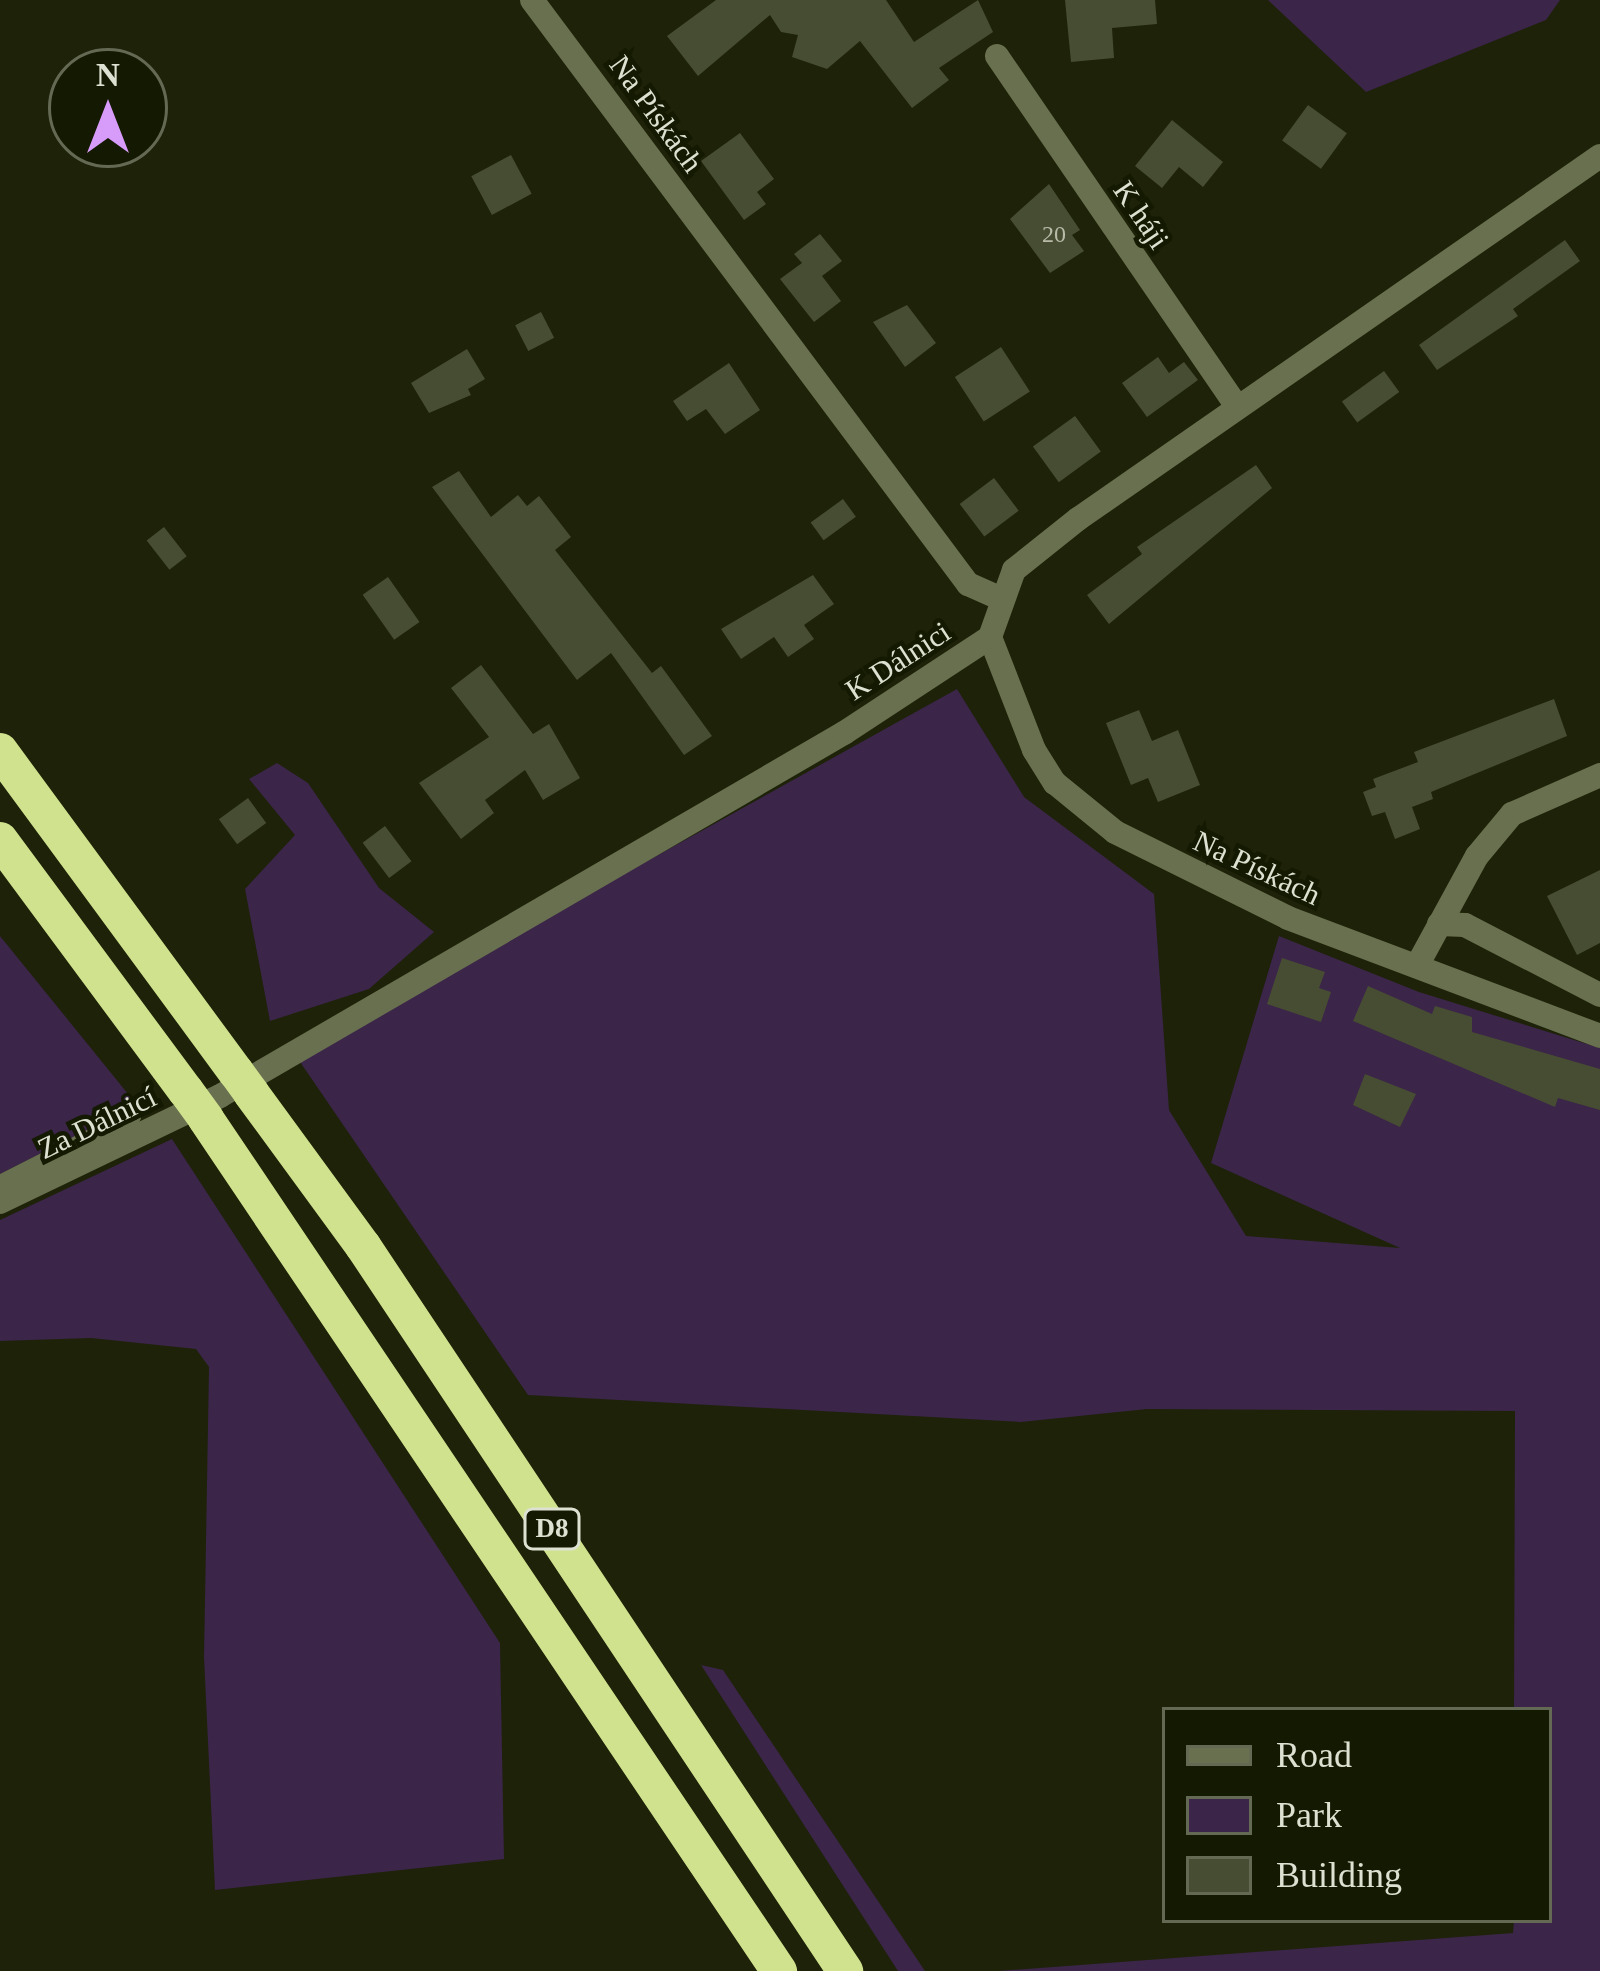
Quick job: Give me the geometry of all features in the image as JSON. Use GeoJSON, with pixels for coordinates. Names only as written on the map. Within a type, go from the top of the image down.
{"type":"FeatureCollection","features":[{"type":"Feature","properties":{"kind":"highway","name":"D8"},"geometry":{"type":"LineString","coordinates":[[0,751],[778,1971]]}},
{"type":"Feature","properties":{"kind":"highway","name":"D8"},"geometry":{"type":"LineString","coordinates":[[0,840],[220,1094],[363,1246],[845,1971]]}},
{"type":"Feature","properties":{"kind":"street","name":"Na Pískách"},"geometry":{"type":"LineString","coordinates":[[532,0],[968,584],[1000,598]]}},
{"type":"Feature","properties":{"kind":"street","name":"K háji"},"geometry":{"type":"LineString","coordinates":[[997,56],[1237,407]]}},
{"type":"Feature","properties":{"kind":"street","name":"K Dálnici"},"geometry":{"type":"LineString","coordinates":[[220,1094],[844,733],[990,637],[1000,598],[1014,570],[1237,407],[1600,156]]}},
{"type":"Feature","properties":{"kind":"street","name":"Na Pískách"},"geometry":{"type":"LineString","coordinates":[[990,637],[1034,750],[1082,808],[1222,889],[1600,1036]]}},
{"type":"Feature","properties":{"kind":"street"},"geometry":{"type":"LineString","coordinates":[[1418,964],[1477,856],[1512,814],[1600,775]]}},
{"type":"Feature","properties":{"kind":"street"},"geometry":{"type":"LineString","coordinates":[[1439,924],[1465,925],[1600,995]]}},
{"type":"Feature","properties":{"kind":"street","name":"Za Dálnicí"},"geometry":{"type":"LineString","coordinates":[[0,1202],[220,1094]]}},
{"type":"Feature","properties":{"kind":"lane"},"geometry":{"type":"LineString","coordinates":[[0,1184],[132,1117]]}},
{"type":"Feature","properties":{"kind":"green space"},"geometry":{"type":"Polygon","coordinates":[[[1268,0],[1560,0],[1546,20],[1366,92],[1268,0]]]}},
{"type":"Feature","properties":{"kind":"green space"},"geometry":{"type":"Polygon","coordinates":[[[957,689],[1024,797],[1154,894],[1169,1110],[1246,1236],[1400,1248],[1211,1163],[1279,936],[1419,992],[1600,1048],[1600,1971],[998,1971],[1513,1933],[1514,1923],[1552,1923],[1552,1707],[1514,1707],[1515,1411],[1147,1409],[1021,1422],[528,1395],[296,1056],[957,689]]]}},
{"type":"Feature","properties":{"kind":"green space"},"geometry":{"type":"Polygon","coordinates":[[[277,763],[308,783],[379,888],[434,932],[369,989],[270,1021],[245,889],[295,835],[249,779],[277,763]]]}},
{"type":"Feature","properties":{"kind":"green space"},"geometry":{"type":"Polygon","coordinates":[[[0,936],[137,1105],[0,1174],[0,936]]]}},
{"type":"Feature","properties":{"kind":"green space"},"geometry":{"type":"Polygon","coordinates":[[[172,1139],[500,1643],[504,1859],[215,1890],[204,1657],[209,1367],[196,1349],[91,1338],[0,1341],[0,1220],[172,1139]]]}},
{"type":"Feature","properties":{"kind":"green space"},"geometry":{"type":"Polygon","coordinates":[[[701,1665],[723,1670],[925,1971],[898,1971],[701,1665]]]}},
{"type":"Feature","properties":{"kind":"building"},"geometry":{"type":"Polygon","coordinates":[[[716,0],[886,0],[914,42],[978,0],[993,32],[939,68],[949,80],[912,108],[860,41],[827,69],[792,57],[798,35],[781,32],[770,15],[698,76],[667,36],[716,0]]]}},
{"type":"Feature","properties":{"kind":"building"},"geometry":{"type":"Polygon","coordinates":[[[1065,0],[1155,0],[1157,24],[1112,28],[1114,58],[1071,62],[1065,0]]]}},
{"type":"Feature","properties":{"kind":"building"},"geometry":{"type":"Polygon","coordinates":[[[1308,105],[1347,133],[1321,169],[1282,141],[1308,105]]]}},
{"type":"Feature","properties":{"kind":"building"},"geometry":{"type":"Polygon","coordinates":[[[1172,120],[1223,162],[1203,187],[1179,167],[1162,188],[1135,166],[1172,120]]]}},
{"type":"Feature","properties":{"kind":"building"},"geometry":{"type":"Polygon","coordinates":[[[740,133],[774,179],[757,192],[766,204],[744,220],[701,161],[740,133]]]}},
{"type":"Feature","properties":{"kind":"building"},"geometry":{"type":"Polygon","coordinates":[[[511,155],[532,194],[492,215],[471,176],[511,155]]]}},
{"type":"Feature","properties":{"kind":"building"},"geometry":{"type":"Polygon","coordinates":[[[1049,184],[1080,230],[1072,235],[1084,251],[1050,273],[1010,219],[1049,184]]]}},
{"type":"Feature","properties":{"kind":"building"},"geometry":{"type":"Polygon","coordinates":[[[820,234],[842,261],[822,276],[841,301],[814,322],[780,279],[802,263],[794,254],[820,234]]]}},
{"type":"Feature","properties":{"kind":"building"},"geometry":{"type":"Polygon","coordinates":[[[1565,240],[1580,261],[1513,309],[1518,316],[1437,370],[1419,345],[1565,240]]]}},
{"type":"Feature","properties":{"kind":"building"},"geometry":{"type":"Polygon","coordinates":[[[907,305],[936,343],[905,367],[873,322],[907,305]]]}},
{"type":"Feature","properties":{"kind":"building"},"geometry":{"type":"Polygon","coordinates":[[[541,312],[554,338],[528,351],[515,325],[541,312]]]}},
{"type":"Feature","properties":{"kind":"building"},"geometry":{"type":"Polygon","coordinates":[[[1001,347],[1030,391],[984,421],[955,377],[1001,347]]]}},
{"type":"Feature","properties":{"kind":"building"},"geometry":{"type":"Polygon","coordinates":[[[467,349],[485,379],[468,389],[471,395],[429,413],[411,383],[467,349]]]}},
{"type":"Feature","properties":{"kind":"building"},"geometry":{"type":"Polygon","coordinates":[[[1158,357],[1169,373],[1184,362],[1198,380],[1147,417],[1122,383],[1158,357]]]}},
{"type":"Feature","properties":{"kind":"building"},"geometry":{"type":"Polygon","coordinates":[[[729,363],[760,410],[725,434],[706,409],[687,421],[673,401],[729,363]]]}},
{"type":"Feature","properties":{"kind":"building"},"geometry":{"type":"Polygon","coordinates":[[[1384,371],[1399,392],[1357,423],[1342,402],[1384,371]]]}},
{"type":"Feature","properties":{"kind":"building"},"geometry":{"type":"Polygon","coordinates":[[[1075,416],[1101,452],[1059,482],[1033,447],[1075,416]]]}},
{"type":"Feature","properties":{"kind":"building"},"geometry":{"type":"Polygon","coordinates":[[[1256,465],[1272,488],[1109,624],[1087,595],[1142,554],[1137,547],[1256,465]]]}},
{"type":"Feature","properties":{"kind":"building"},"geometry":{"type":"Polygon","coordinates":[[[459,471],[491,517],[518,495],[527,506],[539,496],[571,537],[555,550],[652,673],[661,666],[712,736],[684,755],[611,653],[577,680],[432,487],[459,471]]]}},
{"type":"Feature","properties":{"kind":"building"},"geometry":{"type":"Polygon","coordinates":[[[994,478],[1019,511],[984,537],[960,504],[994,478]]]}},
{"type":"Feature","properties":{"kind":"building"},"geometry":{"type":"Polygon","coordinates":[[[843,499],[856,517],[824,540],[811,523],[843,499]]]}},
{"type":"Feature","properties":{"kind":"building"},"geometry":{"type":"Polygon","coordinates":[[[164,527],[187,556],[169,570],[147,541],[164,527]]]}},
{"type":"Feature","properties":{"kind":"building"},"geometry":{"type":"Polygon","coordinates":[[[813,575],[834,604],[804,625],[814,639],[788,657],[774,637],[741,659],[721,629],[813,575]]]}},
{"type":"Feature","properties":{"kind":"building"},"geometry":{"type":"Polygon","coordinates":[[[388,577],[420,622],[394,640],[363,595],[388,577]]]}},
{"type":"Feature","properties":{"kind":"building"},"geometry":{"type":"Polygon","coordinates":[[[481,665],[533,734],[549,724],[580,778],[543,800],[525,770],[485,800],[494,813],[461,839],[419,783],[489,737],[451,688],[481,665]]]}},
{"type":"Feature","properties":{"kind":"building"},"geometry":{"type":"Polygon","coordinates":[[[1554,699],[1567,736],[1431,792],[1433,799],[1412,807],[1420,829],[1395,839],[1385,812],[1372,816],[1363,792],[1376,787],[1373,779],[1418,762],[1414,752],[1554,699]]]}},
{"type":"Feature","properties":{"kind":"building"},"geometry":{"type":"Polygon","coordinates":[[[1139,710],[1152,741],[1178,730],[1200,785],[1158,802],[1148,778],[1131,785],[1106,723],[1139,710]]]}},
{"type":"Feature","properties":{"kind":"building"},"geometry":{"type":"Polygon","coordinates":[[[248,798],[266,823],[237,844],[219,819],[248,798]]]}},
{"type":"Feature","properties":{"kind":"building"},"geometry":{"type":"Polygon","coordinates":[[[385,826],[411,861],[389,878],[363,843],[385,826]]]}},
{"type":"Feature","properties":{"kind":"building"},"geometry":{"type":"Polygon","coordinates":[[[1600,870],[1600,943],[1577,955],[1547,896],[1600,870]]]}},
{"type":"Feature","properties":{"kind":"building"},"geometry":{"type":"Polygon","coordinates":[[[1282,958],[1325,972],[1319,988],[1331,992],[1321,1022],[1267,1004],[1282,958]]]}},
{"type":"Feature","properties":{"kind":"building"},"geometry":{"type":"Polygon","coordinates":[[[1368,986],[1432,1014],[1435,1006],[1472,1017],[1472,1032],[1600,1069],[1600,1110],[1558,1098],[1555,1107],[1353,1021],[1368,986]]]}},
{"type":"Feature","properties":{"kind":"building"},"geometry":{"type":"Polygon","coordinates":[[[1365,1074],[1416,1094],[1400,1127],[1353,1105],[1365,1074]]]}}]}
